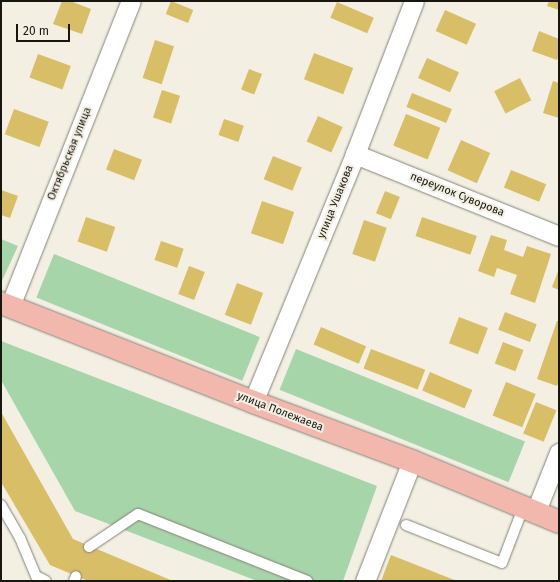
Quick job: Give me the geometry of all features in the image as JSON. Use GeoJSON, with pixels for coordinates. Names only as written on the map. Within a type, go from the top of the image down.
{"type":"FeatureCollection","features":[{"type":"Feature","properties":{"kind":"main road","name":"улица Полежаева"},"geometry":{"type":"LineString","coordinates":[[6,305],[253,402],[412,461],[559,522]]}},
{"type":"Feature","properties":{"kind":"street","name":"Октябрьская улица"},"geometry":{"type":"LineString","coordinates":[[6,305],[131,1]]}},
{"type":"Feature","properties":{"kind":"street","name":"улица Ушакова"},"geometry":{"type":"LineString","coordinates":[[253,402],[355,154],[414,1]]}},
{"type":"Feature","properties":{"kind":"street","name":"переулок Суворова"},"geometry":{"type":"LineString","coordinates":[[355,154],[559,236]]}},
{"type":"Feature","properties":{"kind":"street"},"geometry":{"type":"LineString","coordinates":[[529,510],[559,453]]}},
{"type":"Feature","properties":{"kind":"street"},"geometry":{"type":"LineString","coordinates":[[365,581],[412,461]]}},
{"type":"Feature","properties":{"kind":"lane"},"geometry":{"type":"LineString","coordinates":[[1,505],[20,538],[36,576],[46,581]]}},
{"type":"Feature","properties":{"kind":"lane"},"geometry":{"type":"LineString","coordinates":[[406,525],[502,563],[529,510]]}},
{"type":"Feature","properties":{"kind":"lane"},"geometry":{"type":"LineString","coordinates":[[89,547],[138,514],[307,581]]}},
{"type":"Feature","properties":{"kind":"green space"},"geometry":{"type":"Polygon","coordinates":[[[1,239],[18,246],[1,283],[1,239]]]}},
{"type":"Feature","properties":{"kind":"green space"},"geometry":{"type":"Polygon","coordinates":[[[54,254],[260,337],[242,381],[36,298],[54,254]]]}},
{"type":"Feature","properties":{"kind":"green space"},"geometry":{"type":"Polygon","coordinates":[[[1,341],[377,486],[343,581],[257,581],[75,511],[1,380],[1,341]]]}},
{"type":"Feature","properties":{"kind":"green space"},"geometry":{"type":"Polygon","coordinates":[[[296,349],[525,442],[509,482],[280,390],[296,349]]]}},
{"type":"Feature","properties":{"kind":"building"},"geometry":{"type":"Polygon","coordinates":[[[62,1],[70,1],[91,9],[82,34],[53,24],[62,1]]]}},
{"type":"Feature","properties":{"kind":"building"},"geometry":{"type":"Polygon","coordinates":[[[171,1],[193,10],[188,23],[166,14],[171,1]]]}},
{"type":"Feature","properties":{"kind":"building"},"geometry":{"type":"Polygon","coordinates":[[[549,1],[559,1],[559,10],[547,6],[549,1]]]}},
{"type":"Feature","properties":{"kind":"building"},"geometry":{"type":"Polygon","coordinates":[[[337,2],[374,18],[367,33],[330,18],[337,2]]]}},
{"type":"Feature","properties":{"kind":"building"},"geometry":{"type":"Polygon","coordinates":[[[445,10],[476,24],[467,45],[436,31],[445,10]]]}},
{"type":"Feature","properties":{"kind":"building"},"geometry":{"type":"Polygon","coordinates":[[[539,31],[559,39],[559,55],[557,60],[532,51],[539,31]]]}},
{"type":"Feature","properties":{"kind":"building"},"geometry":{"type":"Polygon","coordinates":[[[155,40],[174,46],[162,84],[143,78],[155,40]]]}},
{"type":"Feature","properties":{"kind":"building"},"geometry":{"type":"Polygon","coordinates":[[[314,53],[353,68],[343,94],[304,79],[314,53]]]}},
{"type":"Feature","properties":{"kind":"building"},"geometry":{"type":"Polygon","coordinates":[[[38,54],[71,66],[62,89],[29,77],[38,54]]]}},
{"type":"Feature","properties":{"kind":"building"},"geometry":{"type":"Polygon","coordinates":[[[427,58],[459,72],[450,92],[418,78],[427,58]]]}},
{"type":"Feature","properties":{"kind":"building"},"geometry":{"type":"Polygon","coordinates":[[[249,69],[262,74],[254,95],[241,90],[249,69]]]}},
{"type":"Feature","properties":{"kind":"building"},"geometry":{"type":"Polygon","coordinates":[[[520,78],[531,100],[506,113],[494,91],[520,78]]]}},
{"type":"Feature","properties":{"kind":"building"},"geometry":{"type":"Polygon","coordinates":[[[553,81],[559,83],[559,118],[543,113],[553,81]]]}},
{"type":"Feature","properties":{"kind":"building"},"geometry":{"type":"Polygon","coordinates":[[[162,90],[180,96],[171,123],[153,118],[162,90]]]}},
{"type":"Feature","properties":{"kind":"building"},"geometry":{"type":"Polygon","coordinates":[[[412,93],[452,109],[446,123],[406,107],[412,93]]]}},
{"type":"Feature","properties":{"kind":"building"},"geometry":{"type":"Polygon","coordinates":[[[14,109],[49,122],[40,147],[5,134],[14,109]]]}},
{"type":"Feature","properties":{"kind":"building"},"geometry":{"type":"Polygon","coordinates":[[[406,114],[440,128],[428,159],[393,146],[406,114]]]}},
{"type":"Feature","properties":{"kind":"building"},"geometry":{"type":"Polygon","coordinates":[[[318,116],[343,127],[331,153],[307,142],[318,116]]]}},
{"type":"Feature","properties":{"kind":"building"},"geometry":{"type":"Polygon","coordinates":[[[224,119],[244,126],[238,142],[218,135],[224,119]]]}},
{"type":"Feature","properties":{"kind":"building"},"geometry":{"type":"Polygon","coordinates":[[[461,140],[490,153],[477,183],[448,170],[461,140]]]}},
{"type":"Feature","properties":{"kind":"building"},"geometry":{"type":"Polygon","coordinates":[[[114,149],[142,160],[134,180],[106,170],[114,149]]]}},
{"type":"Feature","properties":{"kind":"building"},"geometry":{"type":"Polygon","coordinates":[[[273,156],[302,168],[292,191],[264,179],[273,156]]]}},
{"type":"Feature","properties":{"kind":"building"},"geometry":{"type":"Polygon","coordinates":[[[511,170],[546,184],[539,202],[504,188],[511,170]]]}},
{"type":"Feature","properties":{"kind":"building"},"geometry":{"type":"Polygon","coordinates":[[[1,190],[18,196],[10,218],[1,215],[1,190]]]}},
{"type":"Feature","properties":{"kind":"building"},"geometry":{"type":"Polygon","coordinates":[[[385,191],[400,197],[391,219],[376,213],[385,191]]]}},
{"type":"Feature","properties":{"kind":"building"},"geometry":{"type":"Polygon","coordinates":[[[262,201],[294,212],[283,244],[251,233],[262,201]]]}},
{"type":"Feature","properties":{"kind":"building"},"geometry":{"type":"Polygon","coordinates":[[[86,217],[115,227],[107,252],[78,242],[86,217]]]}},
{"type":"Feature","properties":{"kind":"building"},"geometry":{"type":"Polygon","coordinates":[[[422,217],[477,236],[470,255],[415,236],[422,217]]]}},
{"type":"Feature","properties":{"kind":"building"},"geometry":{"type":"Polygon","coordinates":[[[364,220],[387,228],[375,262],[352,254],[364,220]]]}},
{"type":"Feature","properties":{"kind":"building"},"geometry":{"type":"Polygon","coordinates":[[[491,235],[507,240],[504,250],[523,257],[527,246],[551,254],[535,303],[510,294],[517,275],[497,268],[494,277],[478,271],[491,235]]]}},
{"type":"Feature","properties":{"kind":"building"},"geometry":{"type":"Polygon","coordinates":[[[161,241],[184,249],[177,268],[154,260],[161,241]]]}},
{"type":"Feature","properties":{"kind":"building"},"geometry":{"type":"Polygon","coordinates":[[[189,266],[205,272],[194,300],[178,294],[189,266]]]}},
{"type":"Feature","properties":{"kind":"building"},"geometry":{"type":"Polygon","coordinates":[[[559,269],[559,290],[552,287],[559,269]]]}},
{"type":"Feature","properties":{"kind":"building"},"geometry":{"type":"Polygon","coordinates":[[[237,283],[263,293],[251,325],[225,315],[237,283]]]}},
{"type":"Feature","properties":{"kind":"building"},"geometry":{"type":"Polygon","coordinates":[[[505,312],[537,324],[530,342],[498,330],[505,312]]]}},
{"type":"Feature","properties":{"kind":"building"},"geometry":{"type":"Polygon","coordinates":[[[459,317],[488,328],[478,354],[449,343],[459,317]]]}},
{"type":"Feature","properties":{"kind":"building"},"geometry":{"type":"Polygon","coordinates":[[[557,321],[559,321],[559,381],[557,386],[537,379],[557,321]]]}},
{"type":"Feature","properties":{"kind":"building"},"geometry":{"type":"Polygon","coordinates":[[[321,327],[366,346],[359,364],[314,344],[321,327]]]}},
{"type":"Feature","properties":{"kind":"building"},"geometry":{"type":"Polygon","coordinates":[[[503,342],[524,350],[515,371],[495,363],[503,342]]]}},
{"type":"Feature","properties":{"kind":"building"},"geometry":{"type":"Polygon","coordinates":[[[371,349],[425,370],[418,389],[363,369],[371,349]]]}},
{"type":"Feature","properties":{"kind":"building"},"geometry":{"type":"Polygon","coordinates":[[[430,372],[472,390],[465,408],[422,390],[430,372]]]}},
{"type":"Feature","properties":{"kind":"building"},"geometry":{"type":"Polygon","coordinates":[[[506,382],[536,394],[522,427],[493,415],[506,382]]]}},
{"type":"Feature","properties":{"kind":"building"},"geometry":{"type":"Polygon","coordinates":[[[536,402],[556,410],[544,442],[523,434],[536,402]]]}},
{"type":"Feature","properties":{"kind":"building"},"geometry":{"type":"Polygon","coordinates":[[[1,412],[73,539],[173,581],[88,581],[50,565],[1,482],[1,412]]]}},
{"type":"Feature","properties":{"kind":"building"},"geometry":{"type":"Polygon","coordinates":[[[391,555],[457,581],[381,581],[391,555]]]}}]}
